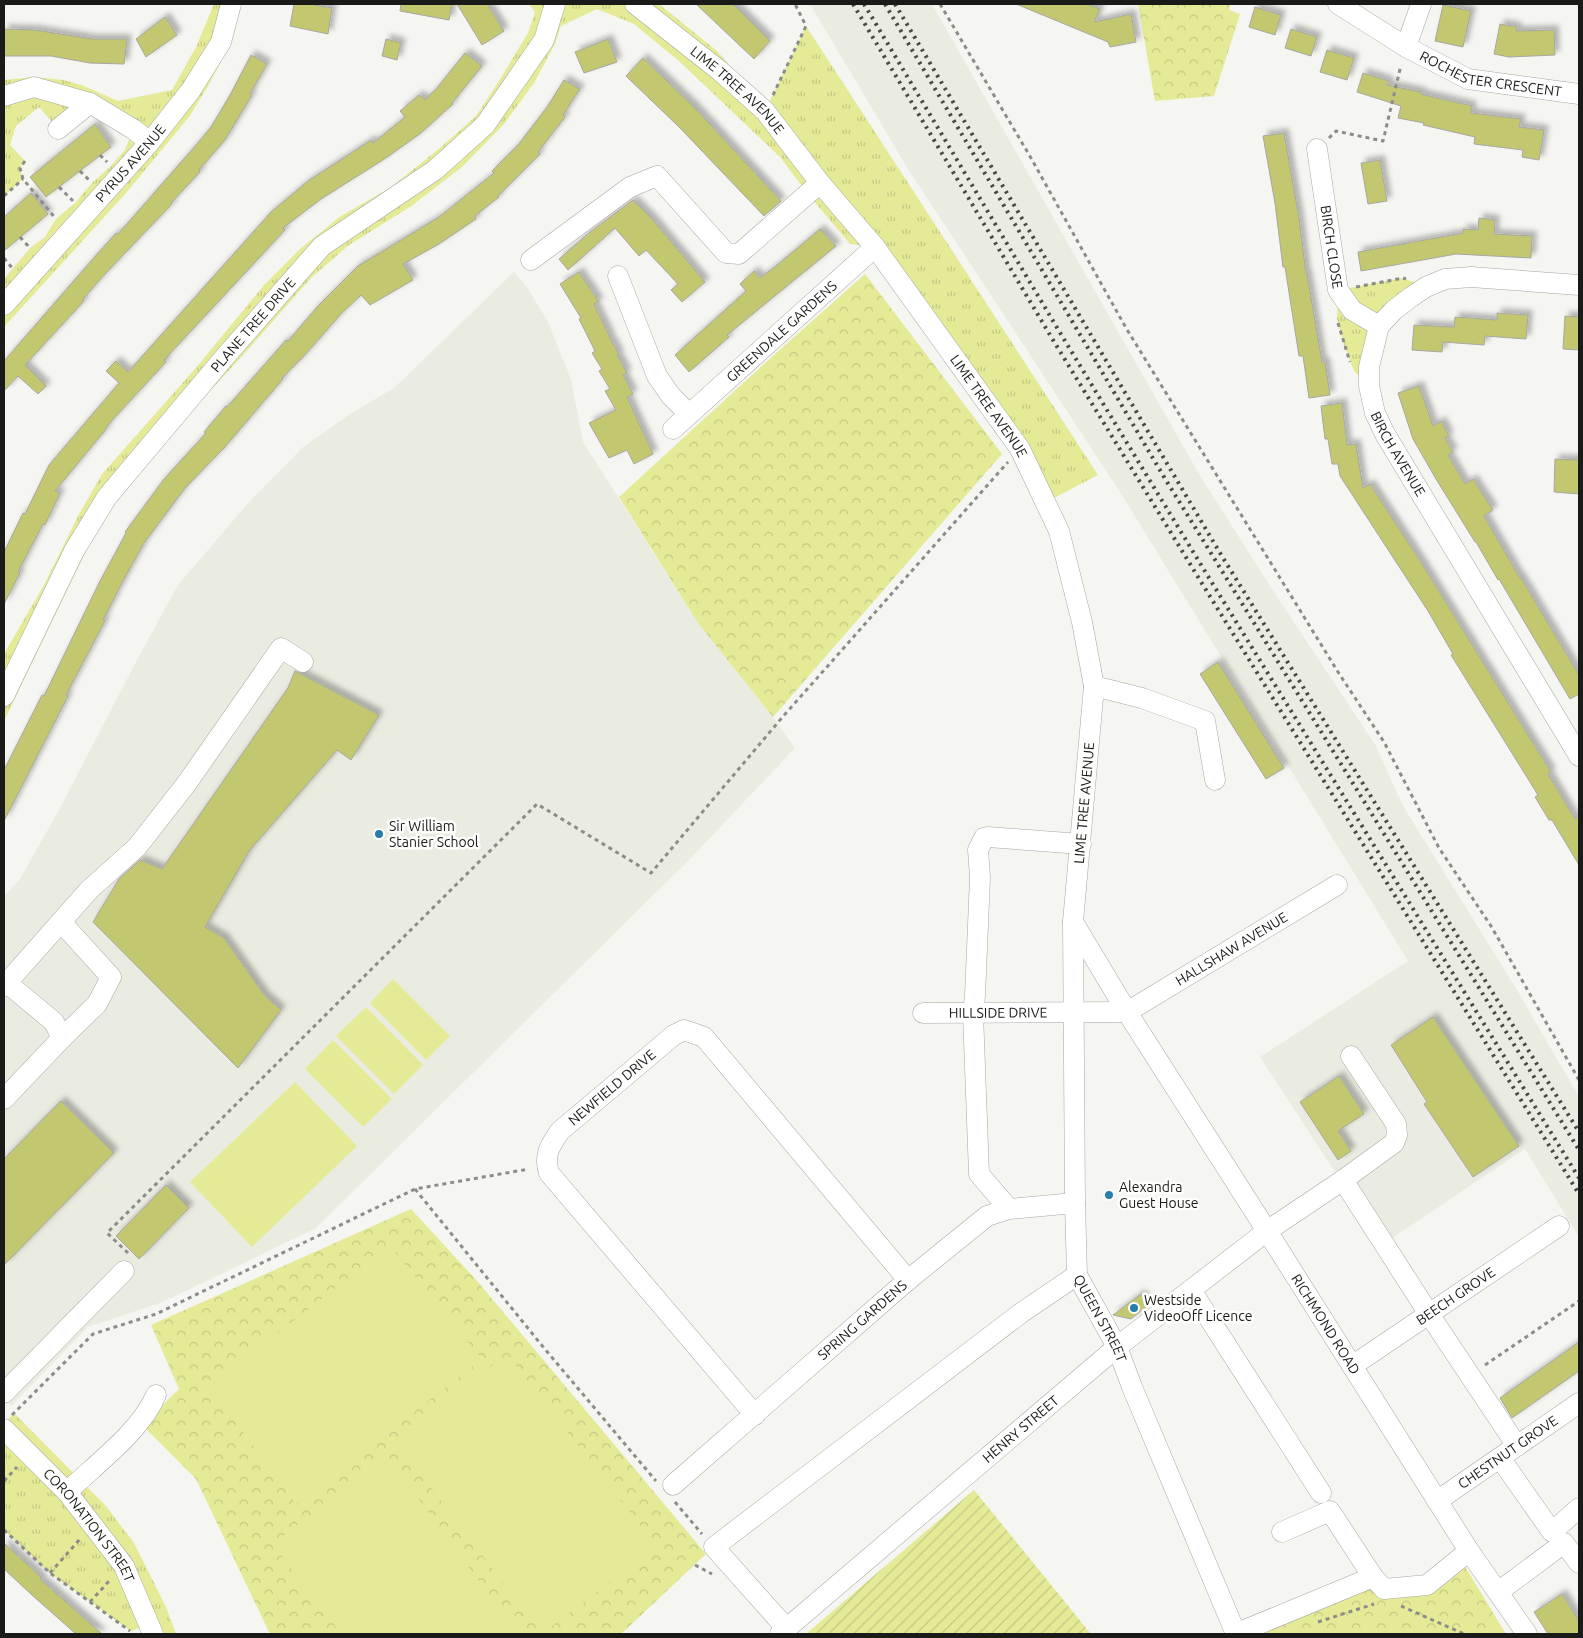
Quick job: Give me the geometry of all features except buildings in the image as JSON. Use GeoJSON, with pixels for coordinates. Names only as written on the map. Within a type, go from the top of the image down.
{"type":"FeatureCollection","features":[{"type":"Feature","properties":{"kind":"street","name":"PYRUS AVENUE"},"geometry":{"type":"LineString","coordinates":[[4,305],[150,142],[191,90],[221,42],[231,4]]}},
{"type":"Feature","properties":{"kind":"street","name":"PLANE TREE DRIVE"},"geometry":{"type":"LineString","coordinates":[[4,696],[74,551],[107,497],[223,359],[322,246],[435,170],[485,124],[544,40],[555,4]]}},
{"type":"Feature","properties":{"kind":"street","name":"LIME TREE AVENUE"},"geometry":{"type":"LineString","coordinates":[[635,4],[720,71],[765,111],[820,183],[875,247],[1020,449],[1059,531],[1082,622],[1094,686],[1081,844],[1072,922]]}},
{"type":"Feature","properties":{"kind":"street","name":"ROCHESTER CRESCENT"},"geometry":{"type":"LineString","coordinates":[[1338,4],[1406,47],[1468,79],[1579,94]]}},
{"type":"Feature","properties":{"kind":"street","name":"ROCHESTER CRESCENT"},"geometry":{"type":"LineString","coordinates":[[1406,47],[1421,4]]}},
{"type":"Feature","properties":{"kind":"street"},"geometry":{"type":"LineString","coordinates":[[4,96],[34,87],[90,103],[133,129],[150,142]]}},
{"type":"Feature","properties":{"kind":"street"},"geometry":{"type":"LineString","coordinates":[[58,129],[90,103]]}},
{"type":"Feature","properties":{"kind":"street","name":"BIRCH CLOSE"},"geometry":{"type":"LineString","coordinates":[[1316,149],[1338,290],[1352,310],[1379,326]]}},
{"type":"Feature","properties":{"kind":"street"},"geometry":{"type":"LineString","coordinates":[[531,260],[630,187],[657,176],[726,253],[739,254],[820,183]]}},
{"type":"Feature","properties":{"kind":"street","name":"GREENDALE GARDENS"},"geometry":{"type":"LineString","coordinates":[[673,429],[875,247]]}},
{"type":"Feature","properties":{"kind":"street"},"geometry":{"type":"LineString","coordinates":[[618,276],[657,376],[671,396],[689,414]]}},
{"type":"Feature","properties":{"kind":"street"},"geometry":{"type":"LineString","coordinates":[[1379,326],[1394,310],[1411,297],[1426,287],[1445,279],[1470,277],[1579,285]]}},
{"type":"Feature","properties":{"kind":"street","name":"BIRCH AVENUE"},"geometry":{"type":"LineString","coordinates":[[1379,326],[1369,367],[1369,386],[1376,413],[1385,434],[1579,756]]}},
{"type":"Feature","properties":{"kind":"street"},"geometry":{"type":"LineString","coordinates":[[62,1038],[54,1022],[5,985],[89,890],[137,847],[187,783],[281,648],[303,662]]}},
{"type":"Feature","properties":{"kind":"street"},"geometry":{"type":"LineString","coordinates":[[1094,686],[1142,698],[1205,721],[1215,780]]}},
{"type":"Feature","properties":{"kind":"street"},"geometry":{"type":"LineString","coordinates":[[1009,1209],[979,1174],[973,1013],[980,877],[978,850],[984,838],[988,837],[1081,844]]}},
{"type":"Feature","properties":{"kind":"street","name":"HALLSHAW AVENUE"},"geometry":{"type":"LineString","coordinates":[[1127,1012],[1337,885]]}},
{"type":"Feature","properties":{"kind":"street"},"geometry":{"type":"LineString","coordinates":[[4,1099],[97,1004],[111,977],[62,922]]}},
{"type":"Feature","properties":{"kind":"street","name":"QUEEN STREET"},"geometry":{"type":"LineString","coordinates":[[1072,922],[1077,1276],[1117,1347],[1236,1634]]}},
{"type":"Feature","properties":{"kind":"street","name":"RICHMOND ROAD"},"geometry":{"type":"LineString","coordinates":[[1072,922],[1437,1501],[1469,1551],[1527,1634]]}},
{"type":"Feature","properties":{"kind":"street"},"geometry":{"type":"LineString","coordinates":[[1074,1011],[1127,1012]]}},
{"type":"Feature","properties":{"kind":"street","name":"HILLSIDE DRIVE"},"geometry":{"type":"LineString","coordinates":[[924,1013],[1074,1011]]}},
{"type":"Feature","properties":{"kind":"street","name":"NEWFIELD DRIVE"},"geometry":{"type":"LineString","coordinates":[[547,1166],[548,1149],[560,1131],[674,1035],[684,1030],[704,1037],[908,1280]]}},
{"type":"Feature","properties":{"kind":"street","name":"HENRY STREET"},"geometry":{"type":"LineString","coordinates":[[783,1631],[1117,1347],[1268,1231],[1394,1143],[1398,1135],[1396,1124],[1351,1056]]}},
{"type":"Feature","properties":{"kind":"street"},"geometry":{"type":"LineString","coordinates":[[547,1166],[549,1172],[755,1415]]}},
{"type":"Feature","properties":{"kind":"street"},"geometry":{"type":"LineString","coordinates":[[1346,1178],[1429,1314],[1517,1446]]}},
{"type":"Feature","properties":{"kind":"street","name":"SPRING GARDENS"},"geometry":{"type":"LineString","coordinates":[[673,1485],[908,1280],[987,1216],[1009,1209],[1075,1203]]}},
{"type":"Feature","properties":{"kind":"street","name":"BEECH GROVE"},"geometry":{"type":"LineString","coordinates":[[1352,1366],[1559,1226]]}},
{"type":"Feature","properties":{"kind":"street"},"geometry":{"type":"LineString","coordinates":[[4,1393],[126,1262]]}},
{"type":"Feature","properties":{"kind":"street"},"geometry":{"type":"LineString","coordinates":[[783,1631],[714,1547],[1021,1312],[1077,1276]]}},
{"type":"Feature","properties":{"kind":"street"},"geometry":{"type":"LineString","coordinates":[[1191,1290],[1321,1493]]}},
{"type":"Feature","properties":{"kind":"street"},"geometry":{"type":"LineString","coordinates":[[67,1492],[128,1435],[151,1407],[156,1394]]}},
{"type":"Feature","properties":{"kind":"street","name":"CHESTNUT GROVE"},"geometry":{"type":"LineString","coordinates":[[1437,1501],[1579,1403]]}},
{"type":"Feature","properties":{"kind":"street","name":"CORONATION STREET"},"geometry":{"type":"LineString","coordinates":[[6,1424],[67,1492],[83,1532],[124,1566],[152,1629]]}},
{"type":"Feature","properties":{"kind":"street"},"geometry":{"type":"LineString","coordinates":[[1500,1458],[1552,1532],[1579,1508]]}},
{"type":"Feature","properties":{"kind":"street"},"geometry":{"type":"LineString","coordinates":[[1282,1532],[1330,1511],[1373,1577],[1384,1590],[1427,1584],[1469,1551]]}},
{"type":"Feature","properties":{"kind":"street"},"geometry":{"type":"LineString","coordinates":[[1498,1592],[1564,1543],[1579,1563]]}},
{"type":"Feature","properties":{"kind":"street"},"geometry":{"type":"LineString","coordinates":[[1236,1634],[1373,1577]]}},
{"type":"Feature","properties":{"kind":"path"},"geometry":{"type":"LineString","coordinates":[[765,111],[806,26],[795,4]]}},
{"type":"Feature","properties":{"kind":"path"},"geometry":{"type":"LineString","coordinates":[[940,4],[1032,158],[1126,328],[1338,672],[1384,742],[1439,848],[1491,926],[1579,1080]]}},
{"type":"Feature","properties":{"kind":"path"},"geometry":{"type":"LineString","coordinates":[[1316,149],[1336,131],[1383,141],[1406,47]]}},
{"type":"Feature","properties":{"kind":"path"},"geometry":{"type":"LineString","coordinates":[[25,162],[20,168],[23,179],[56,219]]}},
{"type":"Feature","properties":{"kind":"path"},"geometry":{"type":"LineString","coordinates":[[80,171],[92,183]]}},
{"type":"Feature","properties":{"kind":"path"},"geometry":{"type":"LineString","coordinates":[[4,196],[23,179]]}},
{"type":"Feature","properties":{"kind":"path"},"geometry":{"type":"LineString","coordinates":[[59,187],[75,204]]}},
{"type":"Feature","properties":{"kind":"path"},"geometry":{"type":"LineString","coordinates":[[20,238],[30,248]]}},
{"type":"Feature","properties":{"kind":"path"},"geometry":{"type":"LineString","coordinates":[[4,258],[14,270]]}},
{"type":"Feature","properties":{"kind":"path"},"geometry":{"type":"LineString","coordinates":[[126,1262],[107,1233],[536,804],[651,873],[780,720],[1020,449]]}},
{"type":"Feature","properties":{"kind":"path"},"geometry":{"type":"LineString","coordinates":[[6,1424],[93,1334],[156,1314],[415,1189],[547,1166]]}},
{"type":"Feature","properties":{"kind":"path"},"geometry":{"type":"LineString","coordinates":[[415,1189],[610,1427]]}},
{"type":"Feature","properties":{"kind":"path"},"geometry":{"type":"LineString","coordinates":[[1470,1376],[1579,1301]]}},
{"type":"Feature","properties":{"kind":"path"},"geometry":{"type":"LineString","coordinates":[[10,1463],[22,1475]]}},
{"type":"Feature","properties":{"kind":"path"},"geometry":{"type":"LineString","coordinates":[[4,1530],[50,1573],[131,1633],[152,1629]]}},
{"type":"Feature","properties":{"kind":"path"},"geometry":{"type":"LineString","coordinates":[[83,1532],[86,1545]]}},
{"type":"Feature","properties":{"kind":"path"},"geometry":{"type":"LineString","coordinates":[[50,1573],[83,1532]]}},
{"type":"Feature","properties":{"kind":"path"},"geometry":{"type":"LineString","coordinates":[[90,1602],[124,1566]]}},
{"type":"Feature","properties":{"kind":"path"},"geometry":{"type":"LineString","coordinates":[[105,1574],[113,1589]]}},
{"type":"Feature","properties":{"kind":"path"},"geometry":{"type":"LineString","coordinates":[[1315,1623],[1377,1603]]}},
{"type":"Feature","properties":{"kind":"path"},"geometry":{"type":"LineString","coordinates":[[1395,1604],[1464,1634]]}},
{"type":"Feature","properties":{"kind":"path"},"geometry":{"type":"LineString","coordinates":[[127,1623],[131,1633]]}},
{"type":"Feature","properties":{"kind":"shaded area"},"geometry":{"type":"Polygon","coordinates":[[[810,4],[932,4],[1199,474],[1272,589],[1376,746],[1403,806],[1517,990],[1579,1097],[1579,1237],[1525,1149],[1385,1243],[1331,1166],[1260,1057],[1408,961],[1120,492],[908,169],[810,4]]]}},
{"type":"Feature","properties":{"kind":"shaded area","name":"Sir William Stanier School"},"geometry":{"type":"Polygon","coordinates":[[[514,272],[527,287],[548,322],[571,379],[583,442],[698,623],[773,717],[795,748],[691,858],[316,1228],[163,1302],[88,1327],[11,1406],[4,1398],[4,896],[20,879],[59,810],[178,585],[249,502],[303,447],[350,414],[394,388],[514,272]]]}},
{"type":"Feature","properties":{"kind":"green space"},"geometry":{"type":"Polygon","coordinates":[[[214,4],[240,4],[225,54],[189,117],[126,193],[4,327],[4,279],[30,248],[45,237],[56,219],[75,203],[125,150],[133,129],[90,103],[58,129],[39,107],[16,126],[10,145],[25,161],[20,168],[23,179],[4,196],[4,80],[34,77],[64,80],[84,86],[118,101],[172,90],[196,47],[214,4]]]}},
{"type":"Feature","properties":{"kind":"green space"},"geometry":{"type":"Polygon","coordinates":[[[529,4],[659,4],[717,51],[739,76],[765,111],[806,26],[1098,475],[1046,502],[875,247],[850,244],[780,157],[680,62],[634,24],[597,9],[561,26],[555,44],[534,83],[504,124],[462,167],[410,207],[349,245],[312,277],[160,445],[102,518],[4,721],[4,654],[44,585],[78,516],[102,474],[195,369],[264,285],[301,248],[341,216],[390,188],[476,116],[528,33],[535,12],[529,4]]]}},
{"type":"Feature","properties":{"kind":"green space"},"geometry":{"type":"Polygon","coordinates":[[[1138,4],[1231,4],[1229,10],[1240,14],[1214,96],[1155,101],[1138,4]]]}},
{"type":"Feature","properties":{"kind":"green space"},"geometry":{"type":"Polygon","coordinates":[[[865,274],[1002,454],[773,717],[698,623],[619,497],[865,274]]]}},
{"type":"Feature","properties":{"kind":"green space"},"geometry":{"type":"Polygon","coordinates":[[[1403,278],[1426,287],[1394,310],[1369,386],[1354,371],[1344,345],[1337,319],[1338,290],[1403,278]]]}},
{"type":"Feature","properties":{"kind":"green space"},"geometry":{"type":"Polygon","coordinates":[[[393,979],[450,1036],[426,1060],[370,1003],[393,979]]]}},
{"type":"Feature","properties":{"kind":"green space"},"geometry":{"type":"Polygon","coordinates":[[[366,1007],[423,1065],[394,1094],[336,1036],[366,1007]]]}},
{"type":"Feature","properties":{"kind":"green space"},"geometry":{"type":"Polygon","coordinates":[[[333,1040],[392,1099],[363,1127],[305,1069],[333,1040]]]}},
{"type":"Feature","properties":{"kind":"green space"},"geometry":{"type":"Polygon","coordinates":[[[295,1082],[357,1146],[252,1247],[190,1182],[295,1082]]]}},
{"type":"Feature","properties":{"kind":"green space"},"geometry":{"type":"Polygon","coordinates":[[[411,1209],[478,1282],[706,1554],[621,1634],[270,1634],[196,1479],[142,1425],[179,1389],[151,1325],[411,1209]]]}},
{"type":"Feature","properties":{"kind":"green space"},"geometry":{"type":"Polygon","coordinates":[[[390,1246],[482,1359],[296,1504],[209,1386],[390,1246]]]}},
{"type":"Feature","properties":{"kind":"green space"},"geometry":{"type":"Polygon","coordinates":[[[507,1354],[656,1546],[542,1634],[395,1440],[507,1354]]]}},
{"type":"Feature","properties":{"kind":"green space"},"geometry":{"type":"Polygon","coordinates":[[[14,1413],[106,1506],[134,1543],[166,1607],[176,1634],[153,1634],[150,1624],[131,1631],[50,1573],[4,1530],[4,1424],[14,1413]]]}},
{"type":"Feature","properties":{"kind":"green space"},"geometry":{"type":"Polygon","coordinates":[[[387,1456],[518,1634],[341,1634],[273,1544],[387,1456]]]}},
{"type":"Feature","properties":{"kind":"green space"},"geometry":{"type":"Polygon","coordinates":[[[974,1490],[1091,1634],[806,1634],[974,1490]]]}},
{"type":"Feature","properties":{"kind":"green space"},"geometry":{"type":"Polygon","coordinates":[[[1461,1560],[1506,1634],[1249,1634],[1364,1588],[1426,1575],[1461,1560]]]}},
{"type":"Feature","properties":{"kind":"railway"},"geometry":{"type":"LineString","coordinates":[[853,4],[1053,340],[1579,1194]]}},
{"type":"Feature","properties":{"kind":"railway"},"geometry":{"type":"LineString","coordinates":[[864,4],[1206,573],[1579,1178]]}},
{"type":"Feature","properties":{"kind":"railway"},"geometry":{"type":"LineString","coordinates":[[885,4],[1164,477],[1579,1150]]}},
{"type":"Feature","properties":{"kind":"railway"},"geometry":{"type":"LineString","coordinates":[[895,4],[1220,553],[1579,1132]]}},
{"type":"Feature","properties":{"kind":"place","name":"Sir William Stanier School"},"geometry":{"type":"Point","coordinates":[379,834]}},
{"type":"Feature","properties":{"kind":"place","name":"Alexandra Guest House"},"geometry":{"type":"Point","coordinates":[1109,1195]}},
{"type":"Feature","properties":{"kind":"place","name":"Westside VideoOff Licence"},"geometry":{"type":"Point","coordinates":[1134,1308]}}]}
